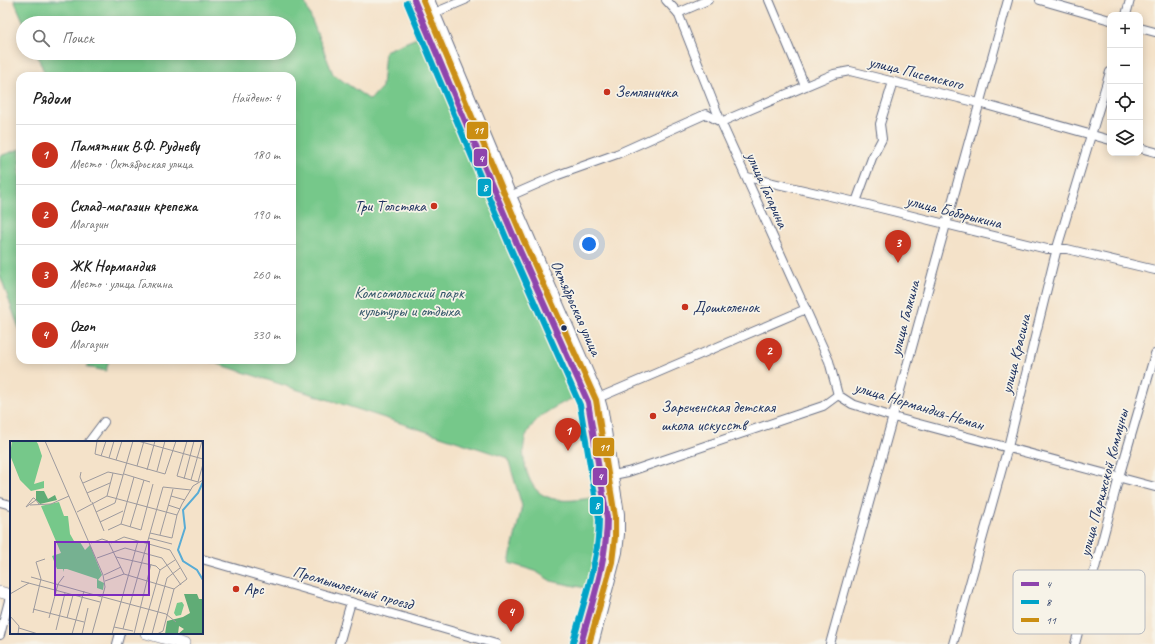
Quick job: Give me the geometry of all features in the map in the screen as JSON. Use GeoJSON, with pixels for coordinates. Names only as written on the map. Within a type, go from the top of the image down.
{"type":"FeatureCollection","features":[{"type":"Feature","properties":{"kind":"main road","name":"Октябрьская улица"},"geometry":{"type":"LineString","coordinates":[[414,0],[517,244],[593,400],[602,412],[618,514],[618,544],[592,644]]}},
{"type":"Feature","properties":{"kind":"main road","name":"Октябрьская улица"},"geometry":{"type":"LineString","coordinates":[[428,0],[593,400],[594,425],[607,518],[607,537],[604,560],[581,644]]}},
{"type":"Feature","properties":{"kind":"street"},"geometry":{"type":"LineString","coordinates":[[434,14],[465,0]]}},
{"type":"Feature","properties":{"kind":"street","name":"улица Гагарина"},"geometry":{"type":"LineString","coordinates":[[666,0],[678,13],[721,122],[829,361],[838,395]]}},
{"type":"Feature","properties":{"kind":"street"},"geometry":{"type":"LineString","coordinates":[[678,13],[708,0]]}},
{"type":"Feature","properties":{"kind":"street"},"geometry":{"type":"LineString","coordinates":[[769,0],[805,86]]}},
{"type":"Feature","properties":{"kind":"street","name":"улица Галкина"},"geometry":{"type":"LineString","coordinates":[[830,644],[1008,0]]}},
{"type":"Feature","properties":{"kind":"street"},"geometry":{"type":"LineString","coordinates":[[1040,0],[1107,19]]}},
{"type":"Feature","properties":{"kind":"street"},"geometry":{"type":"LineString","coordinates":[[1127,12],[1130,0]]}},
{"type":"Feature","properties":{"kind":"street"},"geometry":{"type":"LineString","coordinates":[[1143,29],[1155,32]]}},
{"type":"Feature","properties":{"kind":"street","name":"улица Писемского"},"geometry":{"type":"LineString","coordinates":[[721,122],[834,74],[850,71],[979,103],[1107,139]]}},
{"type":"Feature","properties":{"kind":"street"},"geometry":{"type":"LineString","coordinates":[[856,202],[872,158],[882,139],[880,124],[893,82]]}},
{"type":"Feature","properties":{"kind":"street","name":"улица Красина"},"geometry":{"type":"LineString","coordinates":[[952,644],[1008,447],[1057,248],[1107,82]]}},
{"type":"Feature","properties":{"kind":"street"},"geometry":{"type":"LineString","coordinates":[[510,196],[558,175],[617,154],[706,114],[721,122]]}},
{"type":"Feature","properties":{"kind":"street"},"geometry":{"type":"LineString","coordinates":[[1143,149],[1155,152]]}},
{"type":"Feature","properties":{"kind":"street","name":"улица Боборыкина"},"geometry":{"type":"LineString","coordinates":[[746,177],[856,202],[1047,249],[1067,249],[1155,270]]}},
{"type":"Feature","properties":{"kind":"street"},"geometry":{"type":"LineString","coordinates":[[593,400],[806,309]]}},
{"type":"Feature","properties":{"kind":"street","name":"улица Парижской Коммуны"},"geometry":{"type":"LineString","coordinates":[[1094,570],[1119,477],[1155,354]]}},
{"type":"Feature","properties":{"kind":"street","name":"улица Нормандия-Неман"},"geometry":{"type":"LineString","coordinates":[[613,475],[628,472],[823,406],[838,395],[852,404],[893,417],[1155,487]]}},
{"type":"Feature","properties":{"kind":"street"},"geometry":{"type":"LineString","coordinates":[[90,441],[104,422]]}},
{"type":"Feature","properties":{"kind":"street"},"geometry":{"type":"LineString","coordinates":[[0,502],[10,505]]}},
{"type":"Feature","properties":{"kind":"street","name":"Промышленный проезд"},"geometry":{"type":"LineString","coordinates":[[203,559],[496,644]]}},
{"type":"Feature","properties":{"kind":"street"},"geometry":{"type":"LineString","coordinates":[[0,635],[8,594]]}},
{"type":"Feature","properties":{"kind":"street"},"geometry":{"type":"LineString","coordinates":[[339,644],[351,602]]}},
{"type":"Feature","properties":{"kind":"street"},"geometry":{"type":"LineString","coordinates":[[117,644],[120,634]]}},
{"type":"Feature","properties":{"kind":"street"},"geometry":{"type":"LineString","coordinates":[[149,634],[184,644]]}},
{"type":"Feature","properties":{"kind":"street","name":"улица Парижской Коммуны"},"geometry":{"type":"LineString","coordinates":[[1075,644],[1078,634]]}},
{"type":"Feature","properties":{"kind":"green space","name":"Комсомольский парк культуры и отдыха"},"geometry":{"type":"Polygon","coordinates":[[[14,0],[304,0],[333,74],[370,100],[382,87],[385,51],[429,33],[510,245],[566,368],[567,384],[573,398],[541,416],[533,424],[524,443],[524,455],[530,481],[541,494],[558,500],[578,500],[599,497],[603,536],[590,589],[551,581],[535,571],[509,563],[522,506],[508,458],[218,364],[296,364],[296,72],[44,72],[39,60],[296,60],[296,16],[21,16],[14,0]]]}},
{"type":"Feature","properties":{"kind":"green space"},"geometry":{"type":"Polygon","coordinates":[[[16,150],[16,320],[0,275],[0,156],[16,150]]]}},
{"type":"Feature","properties":{"kind":"green space"},"geometry":{"type":"Polygon","coordinates":[[[88,364],[108,364],[106,371],[87,367],[88,364]]]}},
{"type":"Feature","properties":{"kind":"transit line","name":"4"},"geometry":{"type":"LineString","coordinates":[[414,0],[517,244],[588,402],[607,518],[602,566],[581,644]]}},
{"type":"Feature","properties":{"kind":"transit line","name":"11"},"geometry":{"type":"LineString","coordinates":[[423,0],[524,241],[596,400],[615,517],[615,537],[612,562],[589,644]]}},
{"type":"Feature","properties":{"kind":"transit line","name":"8"},"geometry":{"type":"LineString","coordinates":[[407,3],[510,247],[580,405],[599,519],[594,566],[573,642]]}},
{"type":"Feature","properties":{"kind":"place","name":"Земляничка"},"geometry":{"type":"Point","coordinates":[607,92]}},
{"type":"Feature","properties":{"kind":"place","name":"Три Толстяка"},"geometry":{"type":"Point","coordinates":[434,206]}},
{"type":"Feature","properties":{"kind":"place","name":"ЖК Нормандия"},"geometry":{"type":"Point","coordinates":[898,263]}},
{"type":"Feature","properties":{"kind":"place","name":"Дошколенок"},"geometry":{"type":"Point","coordinates":[685,307]}},
{"type":"Feature","properties":{"kind":"place","name":"Склад-магазин крепежа"},"geometry":{"type":"Point","coordinates":[769,371]}},
{"type":"Feature","properties":{"kind":"place","name":"Зареченская детская школа искусств"},"geometry":{"type":"Point","coordinates":[653,416]}},
{"type":"Feature","properties":{"kind":"place","name":"Памятник В.Ф. Рудневу"},"geometry":{"type":"Point","coordinates":[568,451]}},
{"type":"Feature","properties":{"kind":"place","name":"Арс"},"geometry":{"type":"Point","coordinates":[236,589]}},
{"type":"Feature","properties":{"kind":"place","name":"Ozon"},"geometry":{"type":"Point","coordinates":[511,632]}}]}
